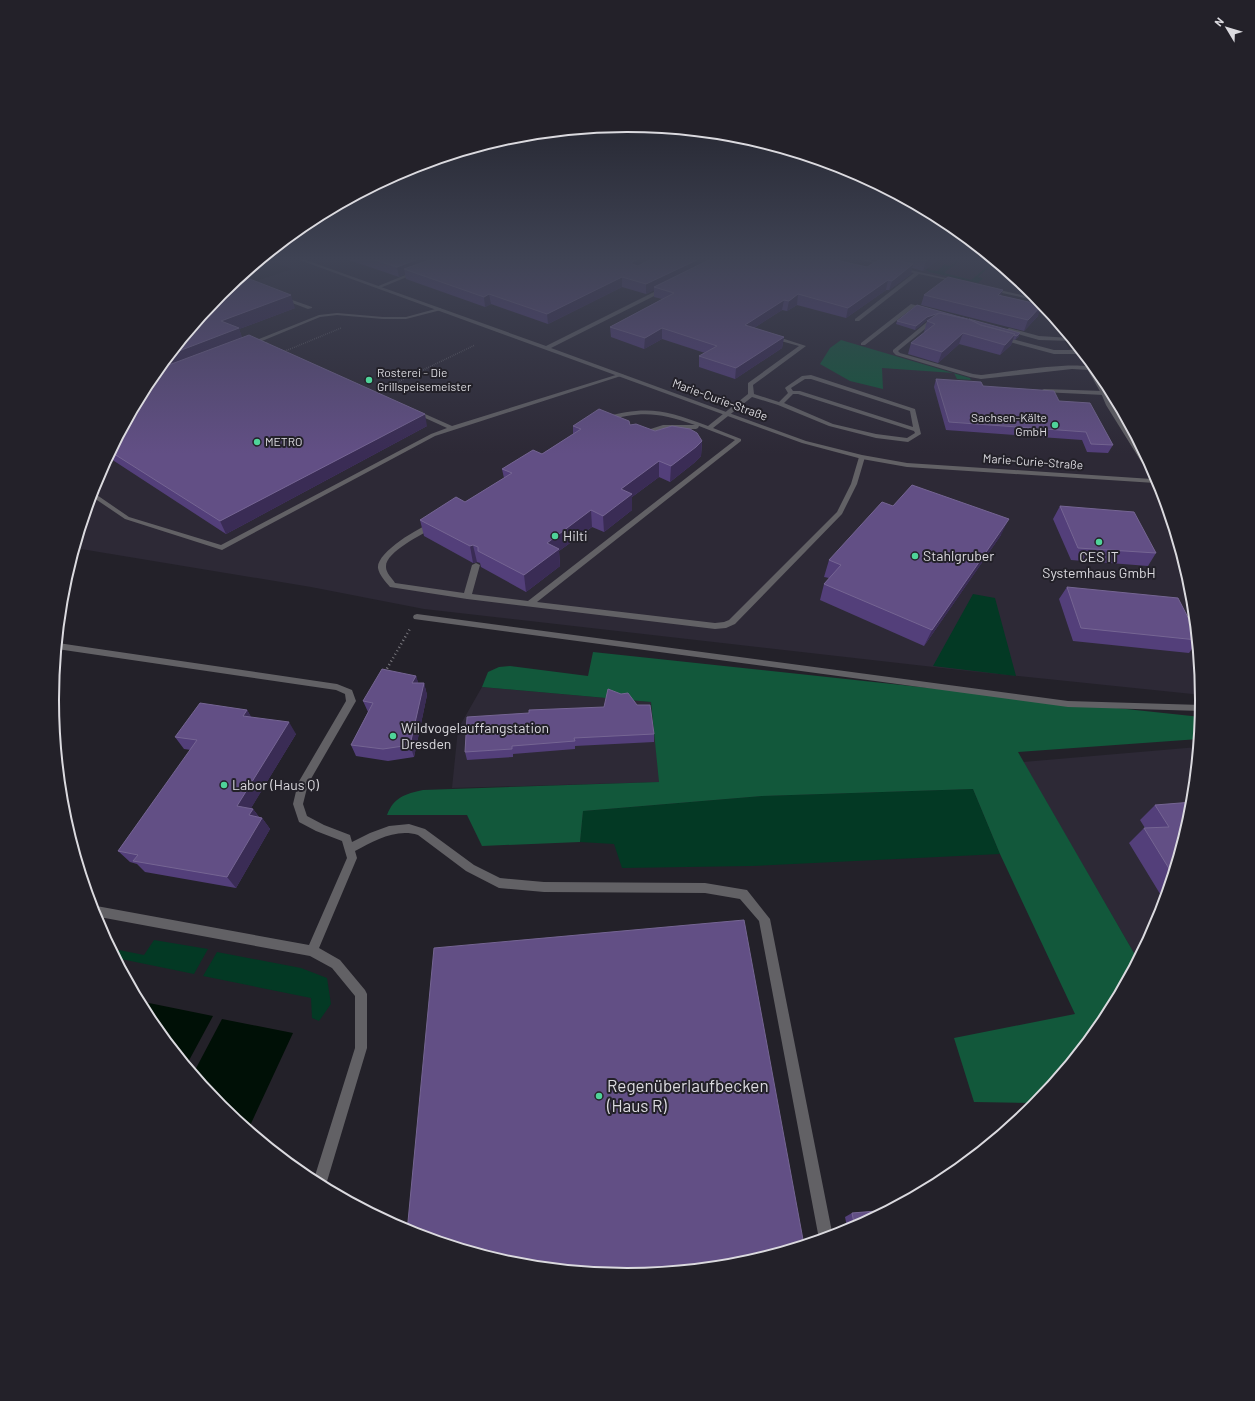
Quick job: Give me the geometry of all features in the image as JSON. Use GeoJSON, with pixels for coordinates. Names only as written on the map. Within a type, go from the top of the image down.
{"type":"FeatureCollection","features":[{"type":"Feature","properties":{"kind":"street","name":"Marie-Curie-Straße"},"geometry":{"type":"LineString","coordinates":[[478,323],[804,442],[862,457],[907,465],[1152,481]]}},
{"type":"Feature","properties":{"kind":"street"},"geometry":{"type":"LineString","coordinates":[[546,348],[595,323]]}},
{"type":"Feature","properties":{"kind":"street"},"geometry":{"type":"LineString","coordinates":[[1094,376],[1103,391],[1109,406],[1129,433]]}},
{"type":"Feature","properties":{"kind":"lane"},"geometry":{"type":"LineString","coordinates":[[250,343],[300,323]]}},
{"type":"Feature","properties":{"kind":"lane"},"geometry":{"type":"LineString","coordinates":[[863,344],[890,323]]}},
{"type":"Feature","properties":{"kind":"lane"},"geometry":{"type":"LineString","coordinates":[[929,323],[895,351],[904,357],[972,376],[981,377],[1058,360],[1078,353]]}},
{"type":"Feature","properties":{"kind":"lane"},"geometry":{"type":"LineString","coordinates":[[1002,328],[1039,338],[1068,341]]}},
{"type":"Feature","properties":{"kind":"lane"},"geometry":{"type":"LineString","coordinates":[[751,395],[750,384],[803,346],[767,336]]}},
{"type":"Feature","properties":{"kind":"lane"},"geometry":{"type":"LineString","coordinates":[[994,337],[1058,360],[1088,368]]}},
{"type":"Feature","properties":{"kind":"lane"},"geometry":{"type":"LineString","coordinates":[[257,340],[270,346]]}},
{"type":"Feature","properties":{"kind":"lane"},"geometry":{"type":"LineString","coordinates":[[97,497],[127,518],[222,548],[433,435],[621,375]]}},
{"type":"Feature","properties":{"kind":"lane"},"geometry":{"type":"LineString","coordinates":[[751,395],[780,404],[831,425],[876,436],[908,440],[918,434],[913,410],[811,377],[804,377],[788,388],[791,393]]}},
{"type":"Feature","properties":{"kind":"lane"},"geometry":{"type":"LineString","coordinates":[[1040,391],[1103,391]]}},
{"type":"Feature","properties":{"kind":"lane"},"geometry":{"type":"LineString","coordinates":[[780,404],[791,393],[798,392],[917,430]]}},
{"type":"Feature","properties":{"kind":"lane"},"geometry":{"type":"LineString","coordinates":[[632,438],[644,432],[663,427],[689,426],[709,428],[729,414],[732,408],[751,395]]}},
{"type":"Feature","properties":{"kind":"lane"},"geometry":{"type":"LineString","coordinates":[[410,409],[452,428]]}},
{"type":"Feature","properties":{"kind":"lane"},"geometry":{"type":"LineString","coordinates":[[530,604],[739,440],[678,417],[651,411],[636,410],[601,420],[594,424]]}},
{"type":"Feature","properties":{"kind":"lane"},"geometry":{"type":"LineString","coordinates":[[441,520],[393,550],[385,558],[382,566],[386,576],[393,585],[530,604],[715,626],[726,625],[732,622],[840,513],[854,484],[862,457]]}},
{"type":"Feature","properties":{"kind":"lane"},"geometry":{"type":"LineString","coordinates":[[467,596],[476,565]]}},
{"type":"Feature","properties":{"kind":"lane"},"geometry":{"type":"LineString","coordinates":[[417,617],[1068,704],[1196,708]]}},
{"type":"Feature","properties":{"kind":"lane"},"geometry":{"type":"LineString","coordinates":[[62,647],[337,687],[349,692],[352,701],[303,783],[298,804],[303,819],[320,828],[346,838],[352,858],[312,951]]}},
{"type":"Feature","properties":{"kind":"lane"},"geometry":{"type":"LineString","coordinates":[[349,849],[374,836],[389,831],[409,828],[421,832],[470,868],[499,883],[544,887],[705,888],[743,894],[764,919],[825,1233]]}},
{"type":"Feature","properties":{"kind":"lane"},"geometry":{"type":"LineString","coordinates":[[100,911],[312,951],[336,964],[361,994],[361,1048],[321,1179]]}},
{"type":"Feature","properties":{"kind":"path"},"geometry":{"type":"LineString","coordinates":[[278,354],[344,326]]}},
{"type":"Feature","properties":{"kind":"path"},"geometry":{"type":"LineString","coordinates":[[370,395],[475,345]]}},
{"type":"Feature","properties":{"kind":"shaded area"},"geometry":{"type":"Polygon","coordinates":[[[203,323],[1052,323],[1060,332],[1069,349],[1075,349],[1079,354],[1120,416],[1153,483],[1177,553],[1185,590],[1195,663],[1196,694],[969,671],[424,609],[311,587],[79,549],[102,483],[135,416],[176,354],[203,323]]]}},
{"type":"Feature","properties":{"kind":"shaded area"},"geometry":{"type":"Polygon","coordinates":[[[482,687],[651,702],[660,782],[452,788],[458,729],[482,687]]]}},
{"type":"Feature","properties":{"kind":"shaded area"},"geometry":{"type":"Polygon","coordinates":[[[1194,747],[1185,811],[1177,848],[1153,918],[1135,955],[1023,762],[1194,747]]]}},
{"type":"Feature","properties":{"kind":"shaded area"},"geometry":{"type":"Polygon","coordinates":[[[146,1002],[213,1016],[188,1062],[176,1047],[146,1002]]]}},
{"type":"Feature","properties":{"kind":"shaded area"},"geometry":{"type":"Polygon","coordinates":[[[222,1019],[293,1033],[250,1125],[195,1070],[222,1019]]]}},
{"type":"Feature","properties":{"kind":"green space"},"geometry":{"type":"Polygon","coordinates":[[[841,340],[953,373],[882,368],[883,389],[850,381],[820,364],[830,348],[841,340]]]}},
{"type":"Feature","properties":{"kind":"green space"},"geometry":{"type":"Polygon","coordinates":[[[954,373],[970,378],[971,380],[957,379],[954,373]]]}},
{"type":"Feature","properties":{"kind":"green space"},"geometry":{"type":"Polygon","coordinates":[[[973,594],[995,598],[1016,676],[933,666],[973,594]]]}},
{"type":"Feature","properties":{"kind":"green space"},"geometry":{"type":"Polygon","coordinates":[[[593,652],[1196,716],[1195,739],[1018,752],[1135,955],[1120,985],[1079,1047],[1028,1103],[974,1102],[954,1038],[1075,1014],[1000,854],[973,789],[762,796],[583,811],[580,842],[482,846],[467,815],[387,815],[393,804],[401,797],[423,790],[659,782],[651,702],[482,687],[488,672],[499,667],[510,666],[588,676],[593,652]]]}},
{"type":"Feature","properties":{"kind":"green space"},"geometry":{"type":"Polygon","coordinates":[[[973,789],[1000,854],[752,866],[622,868],[614,844],[580,842],[583,811],[762,796],[973,789]]]}},
{"type":"Feature","properties":{"kind":"green space"},"geometry":{"type":"Polygon","coordinates":[[[154,940],[208,949],[194,974],[122,959],[118,951],[119,950],[144,955],[154,940]]]}},
{"type":"Feature","properties":{"kind":"green space"},"geometry":{"type":"Polygon","coordinates":[[[217,952],[301,968],[327,978],[331,1004],[319,1021],[312,1018],[311,998],[203,976],[217,952]]]}},
{"type":"Feature","properties":{"kind":"building"},"geometry":{"type":"Polygon","coordinates":[[[203,323],[227,323],[239,328],[178,351],[203,323]]]}},
{"type":"Feature","properties":{"kind":"building"},"geometry":{"type":"Polygon","coordinates":[[[617,323],[748,323],[745,325],[784,337],[736,368],[699,356],[717,346],[662,328],[645,338],[610,327],[617,323]]]}},
{"type":"Feature","properties":{"kind":"building"},"geometry":{"type":"Polygon","coordinates":[[[906,323],[919,323],[916,326],[906,323]]]}},
{"type":"Feature","properties":{"kind":"building"},"geometry":{"type":"Polygon","coordinates":[[[933,323],[977,323],[1015,334],[1005,345],[963,333],[942,352],[911,343],[935,324],[933,323]]]}},
{"type":"Feature","properties":{"kind":"building"},"geometry":{"type":"Polygon","coordinates":[[[978,323],[985,323],[1020,333],[1017,336],[1014,335],[1015,334],[978,323]]]}},
{"type":"Feature","properties":{"kind":"building","name":"METRO"},"geometry":{"type":"Polygon","coordinates":[[[249,335],[425,414],[220,521],[115,455],[135,416],[168,365],[249,335]]]}},
{"type":"Feature","properties":{"kind":"building"},"geometry":{"type":"Polygon","coordinates":[[[936,379],[981,382],[983,386],[1054,391],[1059,401],[1090,403],[1113,445],[1091,444],[1086,432],[949,422],[936,379]]]}},
{"type":"Feature","properties":{"kind":"building"},"geometry":{"type":"Polygon","coordinates":[[[599,409],[629,421],[630,425],[636,424],[655,431],[672,426],[690,429],[697,433],[702,441],[671,466],[659,461],[621,489],[632,494],[603,516],[591,510],[547,543],[559,549],[524,575],[478,551],[478,547],[473,545],[470,546],[420,520],[456,497],[465,502],[512,473],[502,469],[533,450],[542,454],[581,429],[573,426],[599,409]]]}},
{"type":"Feature","properties":{"kind":"building","name":"Stahlgruber"},"geometry":{"type":"Polygon","coordinates":[[[912,485],[1009,519],[932,630],[824,584],[841,565],[829,560],[882,502],[893,506],[912,485]]]}},
{"type":"Feature","properties":{"kind":"building"},"geometry":{"type":"Polygon","coordinates":[[[1060,506],[1134,512],[1156,553],[1078,548],[1060,506]]]}},
{"type":"Feature","properties":{"kind":"building"},"geometry":{"type":"Polygon","coordinates":[[[1067,587],[1178,598],[1190,622],[1192,640],[1081,628],[1067,587]]]}},
{"type":"Feature","properties":{"kind":"building","name":"Wildvogelauffangstation Dresden"},"geometry":{"type":"Polygon","coordinates":[[[382,669],[416,676],[412,683],[424,683],[410,745],[383,749],[351,745],[373,703],[363,701],[382,669]]]}},
{"type":"Feature","properties":{"kind":"building"},"geometry":{"type":"Polygon","coordinates":[[[608,689],[621,694],[628,693],[637,705],[650,705],[654,734],[574,738],[575,741],[512,746],[512,749],[465,752],[467,717],[529,713],[529,710],[604,707],[608,689]]]}},
{"type":"Feature","properties":{"kind":"building","name":"Labor (Haus Q)"},"geometry":{"type":"Polygon","coordinates":[[[200,703],[247,710],[243,716],[289,722],[237,806],[253,809],[249,815],[262,818],[227,877],[133,861],[138,855],[118,851],[197,740],[175,737],[200,703]]]}},
{"type":"Feature","properties":{"kind":"building"},"geometry":{"type":"Polygon","coordinates":[[[1186,803],[1177,848],[1170,870],[1144,828],[1169,827],[1155,805],[1186,803]]]}},
{"type":"Feature","properties":{"kind":"building","name":"Regenüberlaufbecken (Haus R)"},"geometry":{"type":"Polygon","coordinates":[[[744,920],[803,1241],[775,1250],[702,1264],[665,1268],[590,1268],[553,1264],[480,1250],[408,1225],[434,948],[744,920]]]}},
{"type":"Feature","properties":{"kind":"building"},"geometry":{"type":"Polygon","coordinates":[[[877,1211],[854,1222],[852,1213],[877,1211]]]}},
{"type":"Feature","properties":{"kind":"place","name":"Rosterei - Die Grillspeisemeister"},"geometry":{"type":"Point","coordinates":[369,380]}},
{"type":"Feature","properties":{"kind":"place","name":"Sachsen-Kälte GmbH"},"geometry":{"type":"Point","coordinates":[1055,425]}},
{"type":"Feature","properties":{"kind":"place","name":"METRO"},"geometry":{"type":"Point","coordinates":[257,442]}},
{"type":"Feature","properties":{"kind":"place","name":"Hilti"},"geometry":{"type":"Point","coordinates":[555,536]}},
{"type":"Feature","properties":{"kind":"place","name":"CES IT Systemhaus GmbH"},"geometry":{"type":"Point","coordinates":[1099,542]}},
{"type":"Feature","properties":{"kind":"place","name":"Stahlgruber"},"geometry":{"type":"Point","coordinates":[915,556]}},
{"type":"Feature","properties":{"kind":"place","name":"Wildvogelauffangstation Dresden"},"geometry":{"type":"Point","coordinates":[393,736]}},
{"type":"Feature","properties":{"kind":"place","name":"Labor (Haus Q)"},"geometry":{"type":"Point","coordinates":[224,785]}},
{"type":"Feature","properties":{"kind":"place","name":"Regenüberlaufbecken (Haus R)"},"geometry":{"type":"Point","coordinates":[599,1096]}}]}
